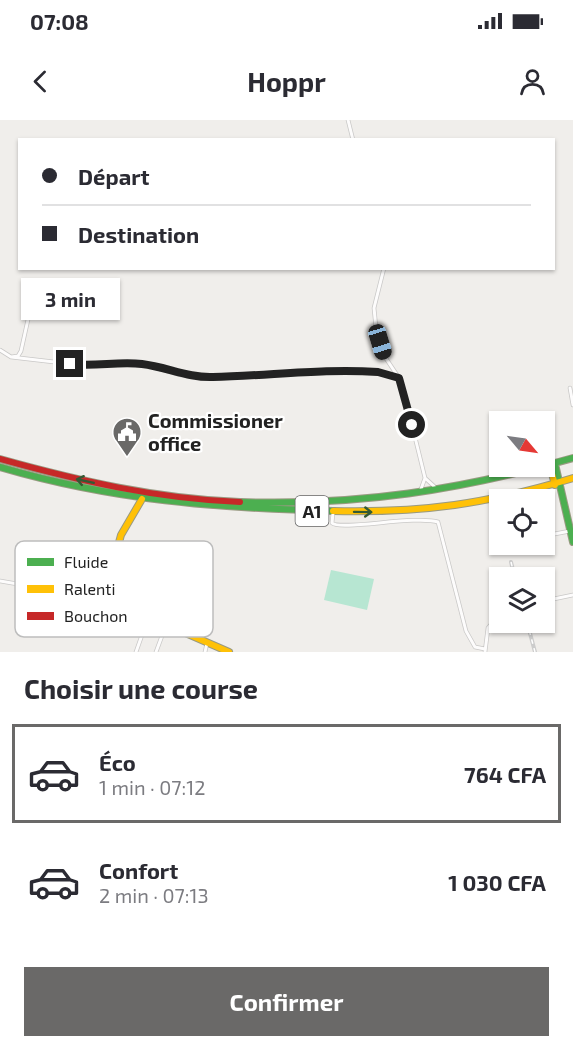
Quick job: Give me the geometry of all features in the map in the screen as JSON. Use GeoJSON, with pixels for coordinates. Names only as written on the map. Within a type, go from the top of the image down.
{"type":"FeatureCollection","features":[{"type":"Feature","properties":{"kind":"main road"},"geometry":{"type":"LineString","coordinates":[[555,464],[573,458]]}},
{"type":"Feature","properties":{"kind":"main road","name":"A1"},"geometry":{"type":"LineString","coordinates":[[0,459],[59,476],[142,493],[187,500],[266,504],[331,502],[420,494],[503,477]]}},
{"type":"Feature","properties":{"kind":"main road","name":"A1"},"geometry":{"type":"LineString","coordinates":[[0,467],[66,485],[140,500],[219,508],[333,511],[426,510],[486,501],[557,483]]}},
{"type":"Feature","properties":{"kind":"main road"},"geometry":{"type":"LineString","coordinates":[[555,476],[573,542]]}},
{"type":"Feature","properties":{"kind":"main road"},"geometry":{"type":"LineString","coordinates":[[557,483],[573,478]]}},
{"type":"Feature","properties":{"kind":"main road"},"geometry":{"type":"LineString","coordinates":[[118,541],[142,493]]}},
{"type":"Feature","properties":{"kind":"main road"},"geometry":{"type":"LineString","coordinates":[[193,637],[228,652]]}},
{"type":"Feature","properties":{"kind":"street"},"geometry":{"type":"LineString","coordinates":[[348,120],[352,138]]}},
{"type":"Feature","properties":{"kind":"street"},"geometry":{"type":"LineString","coordinates":[[384,270],[374,308],[376,328],[385,357],[399,378],[425,478],[420,494]]}},
{"type":"Feature","properties":{"kind":"street"},"geometry":{"type":"LineString","coordinates":[[10,357],[18,356],[21,351],[29,315]]}},
{"type":"Feature","properties":{"kind":"street"},"geometry":{"type":"LineString","coordinates":[[0,350],[10,357],[89,366],[123,362],[143,364],[181,375],[211,377],[368,371],[399,378]]}},
{"type":"Feature","properties":{"kind":"street"},"geometry":{"type":"LineString","coordinates":[[570,388],[573,405]]}},
{"type":"Feature","properties":{"kind":"street"},"geometry":{"type":"LineString","coordinates":[[425,478],[439,490]]}},
{"type":"Feature","properties":{"kind":"street"},"geometry":{"type":"LineString","coordinates":[[333,511],[332,523],[339,527],[386,520],[435,520],[441,524],[466,631],[475,647],[485,651],[489,626]]}},
{"type":"Feature","properties":{"kind":"street"},"geometry":{"type":"LineString","coordinates":[[555,534],[570,531]]}},
{"type":"Feature","properties":{"kind":"street"},"geometry":{"type":"LineString","coordinates":[[0,581],[15,584]]}},
{"type":"Feature","properties":{"kind":"street"},"geometry":{"type":"LineString","coordinates":[[555,599],[573,595]]}},
{"type":"Feature","properties":{"kind":"street"},"geometry":{"type":"LineString","coordinates":[[136,652],[142,637]]}},
{"type":"Feature","properties":{"kind":"street"},"geometry":{"type":"LineString","coordinates":[[156,652],[162,637]]}},
{"type":"Feature","properties":{"kind":"street"},"geometry":{"type":"LineString","coordinates":[[205,652],[207,643]]}},
{"type":"Feature","properties":{"kind":"green space"},"geometry":{"type":"Polygon","coordinates":[[[331,570],[374,579],[367,610],[324,600],[331,570]]]}},
{"type":"Feature","properties":{"kind":"railway"},"geometry":{"type":"LineString","coordinates":[[511,562],[512,567]]}},
{"type":"Feature","properties":{"kind":"railway"},"geometry":{"type":"LineString","coordinates":[[530,633],[535,652]]}},
{"type":"Feature","properties":{"kind":"traffic: fast"},"geometry":{"type":"LineString","coordinates":[[240,502],[326,501],[408,494],[490,479],[573,458]]}},
{"type":"Feature","properties":{"kind":"traffic: fast"},"geometry":{"type":"LineString","coordinates":[[555,464],[573,542]]}},
{"type":"Feature","properties":{"kind":"traffic: fast"},"geometry":{"type":"LineString","coordinates":[[0,467],[124,495],[248,508],[333,511]]}},
{"type":"Feature","properties":{"kind":"traffic: slow"},"geometry":{"type":"LineString","coordinates":[[553,477],[555,485]]}},
{"type":"Feature","properties":{"kind":"traffic: slow"},"geometry":{"type":"LineString","coordinates":[[333,511],[397,510],[454,505],[512,494],[573,478]]}},
{"type":"Feature","properties":{"kind":"traffic: slow"},"geometry":{"type":"LineString","coordinates":[[119,541],[142,499]]}},
{"type":"Feature","properties":{"kind":"traffic: slow"},"geometry":{"type":"LineString","coordinates":[[195,637],[229,652]]}},
{"type":"Feature","properties":{"kind":"traffic: jam"},"geometry":{"type":"LineString","coordinates":[[0,459],[119,488],[179,497],[240,502]]}},
{"type":"Feature","properties":{"kind":"place","name":"Commissioner office"},"geometry":{"type":"Point","coordinates":[127,458]}},
{"type":"Feature","properties":{"kind":"route"},"geometry":{"type":"LineString","coordinates":[[70,364],[100,366],[123,362],[163,368],[181,375],[211,377],[378,372],[399,378],[412,425]]}}]}
